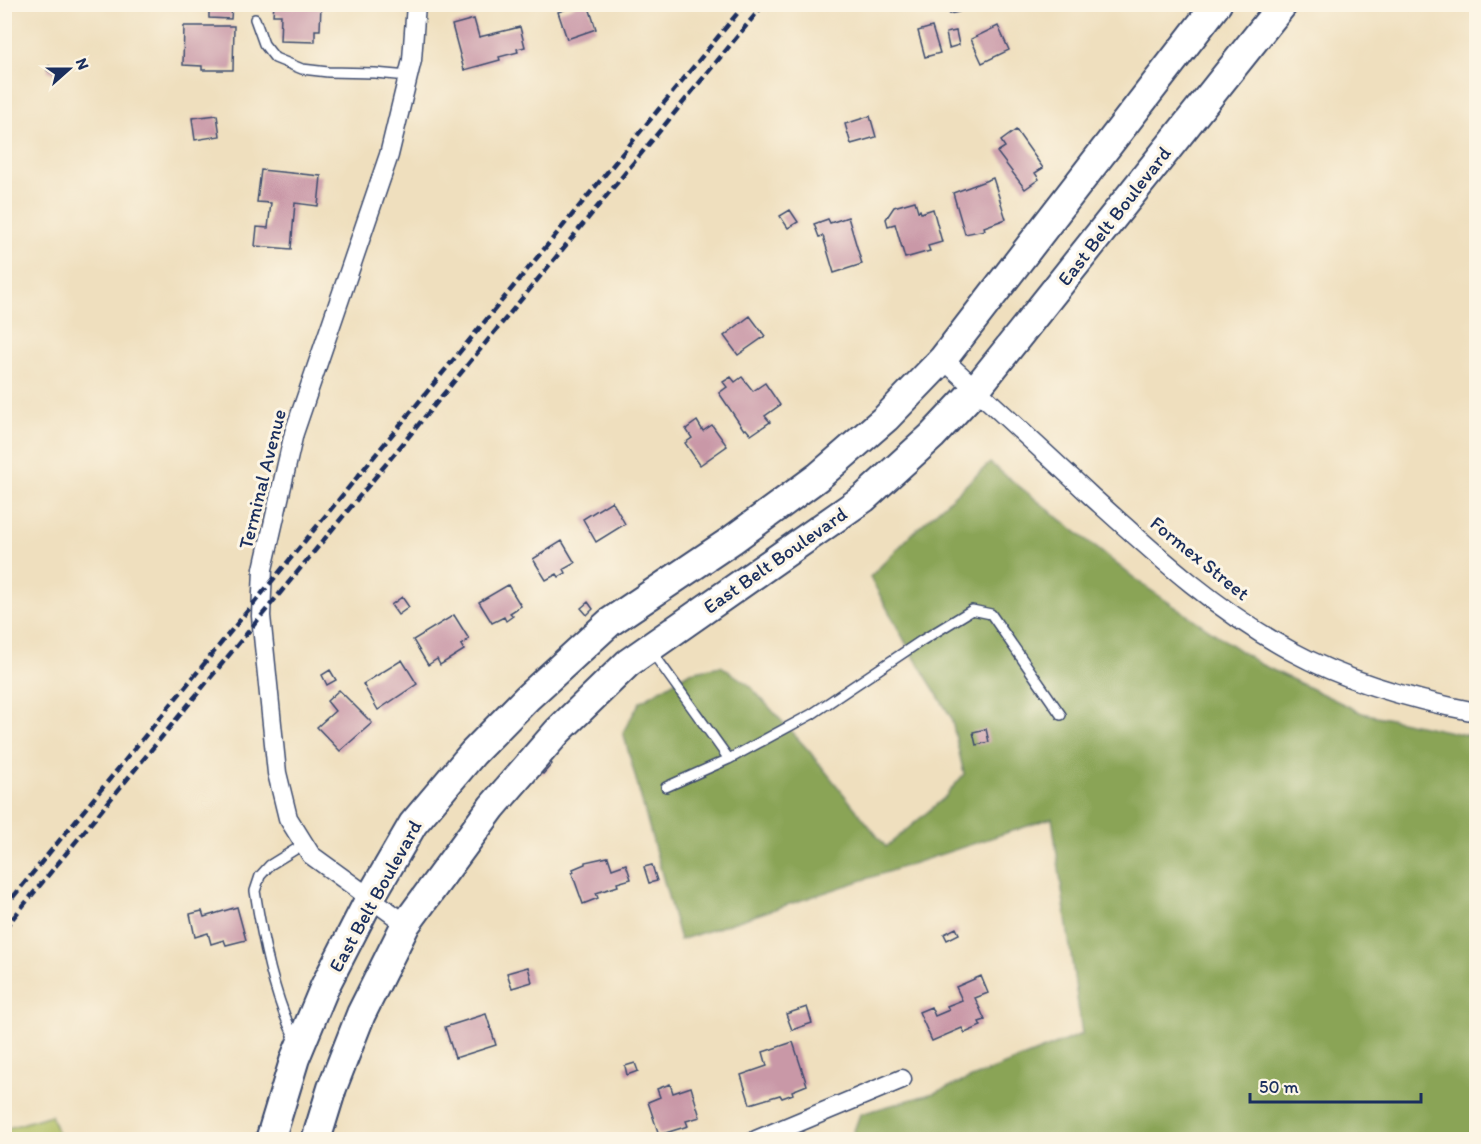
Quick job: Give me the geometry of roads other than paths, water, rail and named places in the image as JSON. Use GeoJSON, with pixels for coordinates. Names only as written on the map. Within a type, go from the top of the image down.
{"type":"FeatureCollection","features":[{"type":"Feature","properties":{"kind":"main road","name":"East Belt Boulevard"},"geometry":{"type":"LineString","coordinates":[[270,1140],[300,1047],[325,986],[370,898],[413,825],[472,753],[526,698],[609,622],[732,540],[818,477],[886,418],[943,359],[1217,4]]}},
{"type":"Feature","properties":{"kind":"main road","name":"East Belt Boulevard"},"geometry":{"type":"LineString","coordinates":[[316,1140],[332,1088],[361,1014],[406,924],[492,807],[558,731],[628,663],[864,498],[932,436],[976,389],[1283,7]]}},
{"type":"Feature","properties":{"kind":"street","name":"Terminal Avenue"},"geometry":{"type":"LineString","coordinates":[[406,924],[311,855],[288,818],[277,773],[261,616],[263,569],[294,433],[389,155],[412,60],[416,4]]}},
{"type":"Feature","properties":{"kind":"street","name":"Formex Street"},"geometry":{"type":"LineString","coordinates":[[943,359],[1161,559],[1211,600],[1256,630],[1293,652],[1374,686],[1476,712]]}},
{"type":"Feature","properties":{"kind":"street"},"geometry":{"type":"LineString","coordinates":[[756,1140],[902,1079]]}},
{"type":"Feature","properties":{"kind":"lane"},"geometry":{"type":"LineString","coordinates":[[255,19],[264,44],[275,58],[302,69],[408,76]]}},
{"type":"Feature","properties":{"kind":"lane"},"geometry":{"type":"LineString","coordinates":[[666,787],[729,759],[812,714],[921,640],[972,610],[991,614],[1061,715]]}},
{"type":"Feature","properties":{"kind":"lane"},"geometry":{"type":"LineString","coordinates":[[649,648],[729,759]]}},
{"type":"Feature","properties":{"kind":"lane"},"geometry":{"type":"LineString","coordinates":[[300,1047],[287,1023],[279,999],[255,891],[260,876],[270,865],[304,844]]}},
{"type":"Feature","properties":{"kind":"railway"},"geometry":{"type":"LineString","coordinates":[[4,908],[745,4]]}},
{"type":"Feature","properties":{"kind":"railway"},"geometry":{"type":"LineString","coordinates":[[4,929],[764,4]]}}]}
